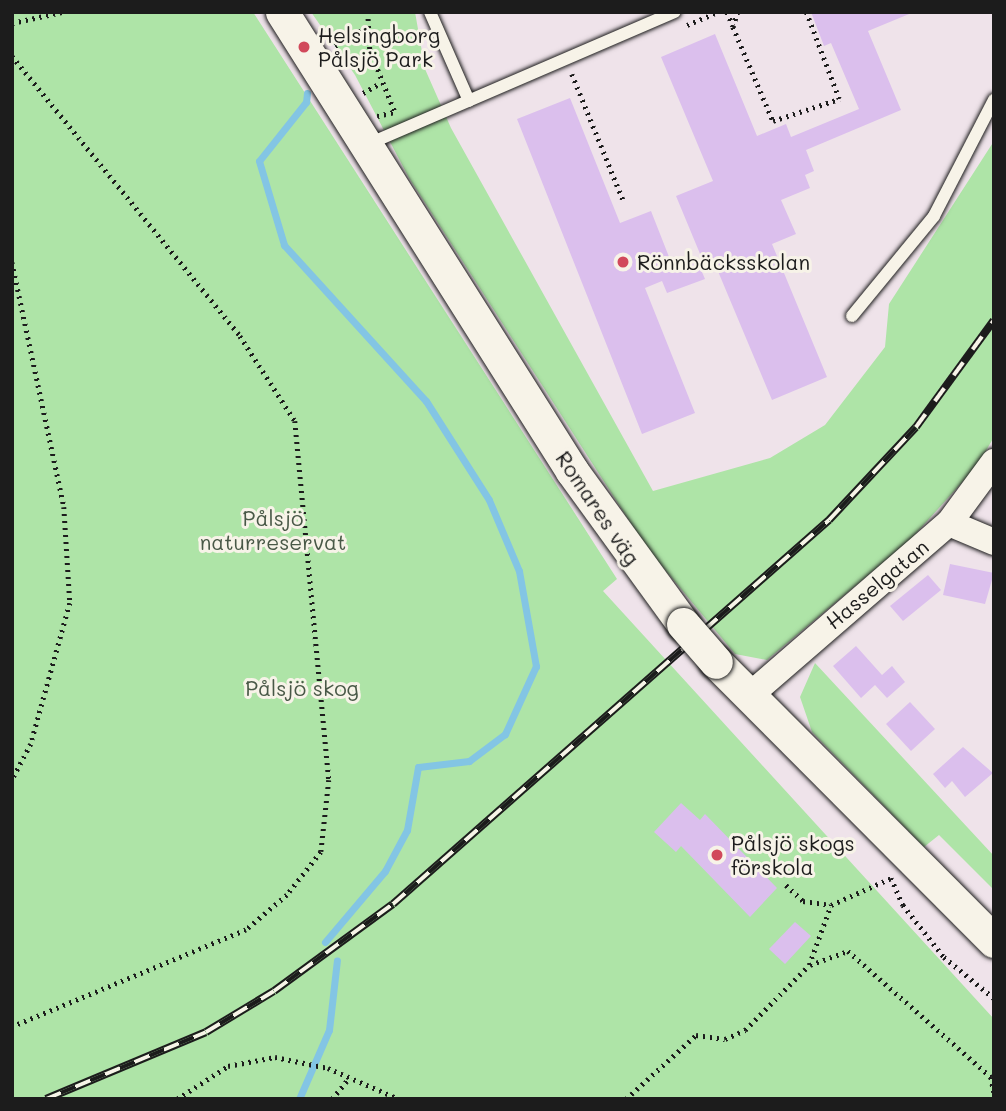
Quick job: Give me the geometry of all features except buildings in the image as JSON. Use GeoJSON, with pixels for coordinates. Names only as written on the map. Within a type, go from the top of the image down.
{"type":"FeatureCollection","features":[{"type":"Feature","properties":{"kind":"street","name":"Romares väg"},"geometry":{"type":"LineString","coordinates":[[282,12],[572,471],[683,624],[716,662],[994,941]]}},
{"type":"Feature","properties":{"kind":"street","name":"Hasselgatan"},"geometry":{"type":"LineString","coordinates":[[749,695],[949,523],[994,462]]}},
{"type":"Feature","properties":{"kind":"street"},"geometry":{"type":"LineString","coordinates":[[949,523],[994,542]]}},
{"type":"Feature","properties":{"kind":"lane"},"geometry":{"type":"LineString","coordinates":[[430,12],[469,101]]}},
{"type":"Feature","properties":{"kind":"lane"},"geometry":{"type":"LineString","coordinates":[[366,145],[675,12]]}},
{"type":"Feature","properties":{"kind":"lane"},"geometry":{"type":"LineString","coordinates":[[852,316],[928,225],[994,100]]}},
{"type":"Feature","properties":{"kind":"path"},"geometry":{"type":"LineString","coordinates":[[12,23],[62,12]]}},
{"type":"Feature","properties":{"kind":"path"},"geometry":{"type":"LineString","coordinates":[[368,12],[377,76],[403,129]]}},
{"type":"Feature","properties":{"kind":"path"},"geometry":{"type":"LineString","coordinates":[[727,12],[773,121],[839,99],[806,12]]}},
{"type":"Feature","properties":{"kind":"path"},"geometry":{"type":"LineString","coordinates":[[733,27],[738,12]]}},
{"type":"Feature","properties":{"kind":"path"},"geometry":{"type":"LineString","coordinates":[[328,50],[368,26]]}},
{"type":"Feature","properties":{"kind":"path"},"geometry":{"type":"LineString","coordinates":[[12,55],[240,336],[295,421],[329,780],[320,852],[287,895],[246,930],[12,1027]]}},
{"type":"Feature","properties":{"kind":"path"},"geometry":{"type":"LineString","coordinates":[[572,73],[624,202]]}},
{"type":"Feature","properties":{"kind":"path"},"geometry":{"type":"LineString","coordinates":[[12,262],[64,508],[70,603],[31,744],[12,780]]}},
{"type":"Feature","properties":{"kind":"path"},"geometry":{"type":"LineString","coordinates":[[786,885],[803,901],[831,905],[891,878]]}},
{"type":"Feature","properties":{"kind":"path"},"geometry":{"type":"LineString","coordinates":[[626,1099],[696,1035],[725,1039],[745,1030],[809,965],[831,905]]}},
{"type":"Feature","properties":{"kind":"path"},"geometry":{"type":"LineString","coordinates":[[809,965],[848,951],[992,1076],[994,1093]]}},
{"type":"Feature","properties":{"kind":"path"},"geometry":{"type":"LineString","coordinates":[[177,1099],[228,1066],[275,1057],[328,1068],[399,1099]]}},
{"type":"Feature","properties":{"kind":"path"},"geometry":{"type":"LineString","coordinates":[[332,1099],[350,1077]]}},
{"type":"Feature","properties":{"kind":"green space","name":"Pålsjö skog"},"geometry":{"type":"Polygon","coordinates":[[[12,12],[253,12],[617,579],[603,591],[994,1019],[994,1099],[12,1099],[12,12]]]}},
{"type":"Feature","properties":{"kind":"green space"},"geometry":{"type":"Polygon","coordinates":[[[311,12],[415,12],[425,69],[451,128],[653,491],[770,458],[825,425],[885,347],[889,304],[994,141],[994,437],[977,466],[910,540],[767,660],[735,654],[646,547],[409,178],[355,75],[311,12]]]}},
{"type":"Feature","properties":{"kind":"green space"},"geometry":{"type":"Polygon","coordinates":[[[815,663],[994,856],[994,890],[939,835],[924,847],[812,732],[800,697],[815,663]]]}},
{"type":"Feature","properties":{"kind":"waterway"},"geometry":{"type":"LineString","coordinates":[[307,93],[306,102],[259,161],[284,245],[426,401],[489,500],[519,571],[536,666],[505,734],[469,761],[418,767],[407,830],[385,871],[325,942]]}},
{"type":"Feature","properties":{"kind":"waterway"},"geometry":{"type":"LineString","coordinates":[[299,1099],[329,1030],[337,960]]}},
{"type":"Feature","properties":{"kind":"railway"},"geometry":{"type":"LineString","coordinates":[[46,1099],[206,1032],[274,991],[393,904],[829,520],[916,427],[994,320]]}},
{"type":"Feature","properties":{"kind":"place","name":"Helsingborg Pålsjö Park"},"geometry":{"type":"Point","coordinates":[304,47]}},
{"type":"Feature","properties":{"kind":"place","name":"Rönnbäcksskolan"},"geometry":{"type":"Point","coordinates":[623,262]}},
{"type":"Feature","properties":{"kind":"place","name":"Pålsjö skogs förskola"},"geometry":{"type":"Point","coordinates":[717,855]}},
{"type":"Feature","properties":{"kind":"park label","name":"Pålsjö naturreservat"},"geometry":{"type":"Point","coordinates":[273,530]}}]}
